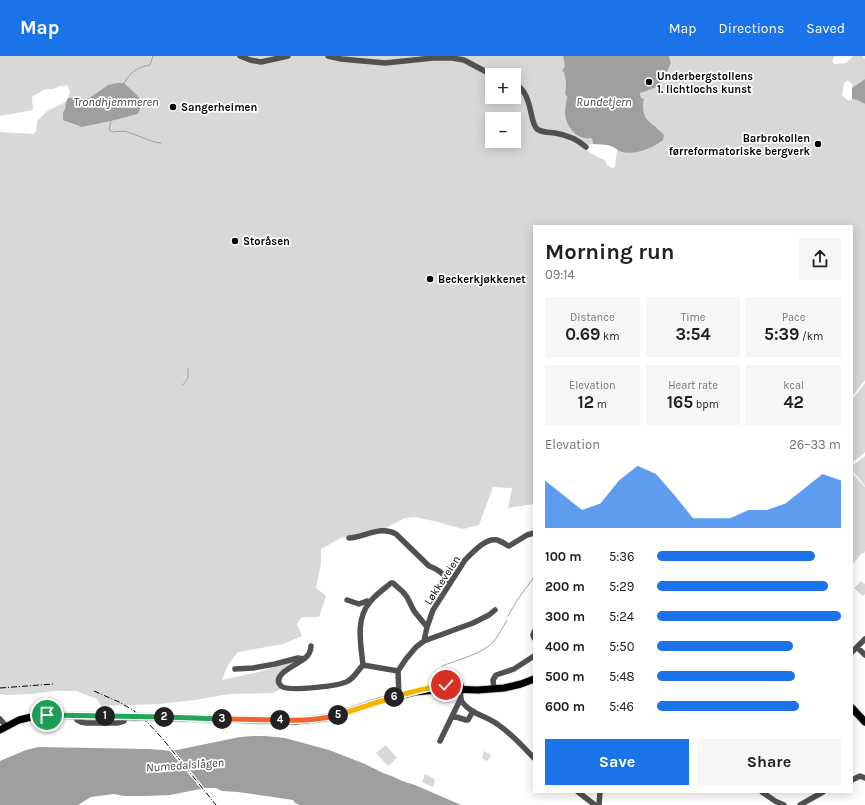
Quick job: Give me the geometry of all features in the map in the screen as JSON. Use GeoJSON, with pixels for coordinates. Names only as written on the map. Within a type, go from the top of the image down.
{"type":"FeatureCollection","features":[{"type":"Feature","properties":{"kind":"main road"},"geometry":{"type":"LineString","coordinates":[[3,728],[19,720],[34,716],[47,715],[308,720],[331,717],[421,689],[436,686],[461,687],[478,690],[494,687],[514,686],[531,680]]}},
{"type":"Feature","properties":{"kind":"main road"},"geometry":{"type":"LineString","coordinates":[[853,709],[865,722]]}},
{"type":"Feature","properties":{"kind":"street"},"geometry":{"type":"LineString","coordinates":[[240,56],[261,62],[288,56]]}},
{"type":"Feature","properties":{"kind":"street"},"geometry":{"type":"LineString","coordinates":[[328,56],[341,59],[385,63],[433,58],[452,58],[464,60],[485,71]]}},
{"type":"Feature","properties":{"kind":"street"},"geometry":{"type":"LineString","coordinates":[[521,87],[530,104],[533,120],[537,129],[542,132],[554,133],[569,137],[586,147]]}},
{"type":"Feature","properties":{"kind":"street"},"geometry":{"type":"LineString","coordinates":[[349,538],[378,531],[391,531],[429,566],[441,572],[450,583]]}},
{"type":"Feature","properties":{"kind":"street","name":"Løkkeveien"},"geometry":{"type":"LineString","coordinates":[[424,641],[433,610],[465,560],[480,546],[490,540],[497,540],[509,546],[527,535],[533,533]]}},
{"type":"Feature","properties":{"kind":"street"},"geometry":{"type":"LineString","coordinates":[[311,646],[311,651],[304,659],[284,671],[280,676],[280,684],[285,688],[304,689],[321,687],[344,683],[352,678],[363,665],[360,632],[361,619],[364,610],[371,600],[391,583],[393,583],[407,597],[414,611],[427,627]]}},
{"type":"Feature","properties":{"kind":"street"},"geometry":{"type":"LineString","coordinates":[[347,600],[359,604],[371,600]]}},
{"type":"Feature","properties":{"kind":"street"},"geometry":{"type":"LineString","coordinates":[[399,696],[398,671],[416,647],[424,641],[473,623],[489,615],[495,610]]}},
{"type":"Feature","properties":{"kind":"street"},"geometry":{"type":"LineString","coordinates":[[853,651],[865,639]]}},
{"type":"Feature","properties":{"kind":"street"},"geometry":{"type":"LineString","coordinates":[[857,647],[865,655]]}},
{"type":"Feature","properties":{"kind":"street"},"geometry":{"type":"LineString","coordinates":[[494,687],[493,680],[496,675],[514,669],[533,657]]}},
{"type":"Feature","properties":{"kind":"street"},"geometry":{"type":"LineString","coordinates":[[235,669],[268,666],[298,658],[304,659]]}},
{"type":"Feature","properties":{"kind":"street"},"geometry":{"type":"LineString","coordinates":[[363,665],[398,671]]}},
{"type":"Feature","properties":{"kind":"street"},"geometry":{"type":"LineString","coordinates":[[440,742],[460,700],[461,687]]}},
{"type":"Feature","properties":{"kind":"street"},"geometry":{"type":"LineString","coordinates":[[460,700],[473,711],[496,723],[508,732],[533,757]]}},
{"type":"Feature","properties":{"kind":"street"},"geometry":{"type":"LineString","coordinates":[[453,716],[468,720],[473,711]]}},
{"type":"Feature","properties":{"kind":"street"},"geometry":{"type":"LineString","coordinates":[[77,716],[77,720],[86,723],[111,724],[124,721]]}},
{"type":"Feature","properties":{"kind":"street"},"geometry":{"type":"LineString","coordinates":[[0,719],[3,728]]}},
{"type":"Feature","properties":{"kind":"street"},"geometry":{"type":"LineString","coordinates":[[853,780],[860,776],[865,778]]}},
{"type":"Feature","properties":{"kind":"street"},"geometry":{"type":"LineString","coordinates":[[579,793],[595,805]]}},
{"type":"Feature","properties":{"kind":"street"},"geometry":{"type":"LineString","coordinates":[[599,805],[600,793]]}},
{"type":"Feature","properties":{"kind":"street"},"geometry":{"type":"LineString","coordinates":[[763,793],[784,805]]}},
{"type":"Feature","properties":{"kind":"street"},"geometry":{"type":"LineString","coordinates":[[800,805],[821,793]]}},
{"type":"Feature","properties":{"kind":"shaded area"},"geometry":{"type":"Polygon","coordinates":[[[0,56],[563,56],[566,82],[565,94],[592,139],[593,144],[586,145],[589,152],[605,160],[607,165],[612,168],[615,167],[617,150],[621,152],[664,135],[645,117],[643,107],[644,100],[641,98],[640,92],[644,91],[668,70],[671,63],[669,56],[835,56],[832,61],[834,64],[846,63],[853,56],[863,56],[864,59],[865,58],[865,79],[852,88],[852,84],[850,82],[847,81],[844,83],[842,95],[849,101],[852,99],[865,104],[865,380],[853,396],[853,225],[533,225],[533,504],[508,508],[512,488],[493,487],[479,525],[463,529],[414,517],[405,518],[386,528],[341,538],[321,549],[321,563],[316,588],[326,596],[319,617],[302,617],[297,624],[302,636],[283,644],[238,652],[228,665],[222,680],[259,672],[294,661],[290,669],[280,678],[280,689],[273,693],[229,694],[160,704],[101,706],[97,699],[76,691],[54,691],[8,695],[0,694],[0,132],[33,134],[36,132],[37,121],[47,111],[66,102],[65,109],[82,127],[138,114],[143,101],[108,85],[89,98],[68,98],[70,92],[68,86],[45,89],[32,97],[33,110],[0,116],[0,56]]]}},
{"type":"Feature","properties":{"kind":"shaded area"},"geometry":{"type":"Polygon","coordinates":[[[865,383],[865,452],[853,462],[853,399],[865,383]]]}},
{"type":"Feature","properties":{"kind":"shaded area"},"geometry":{"type":"Polygon","coordinates":[[[865,456],[865,486],[853,471],[853,465],[865,456]]]}},
{"type":"Feature","properties":{"kind":"shaded area"},"geometry":{"type":"Polygon","coordinates":[[[853,474],[865,487],[865,551],[853,564],[853,474]]]}},
{"type":"Feature","properties":{"kind":"shaded area"},"geometry":{"type":"Polygon","coordinates":[[[861,581],[865,584],[865,594],[863,596],[854,588],[861,581]]]}},
{"type":"Feature","properties":{"kind":"shaded area"},"geometry":{"type":"Polygon","coordinates":[[[386,745],[397,758],[388,766],[376,753],[386,745]]]}},
{"type":"Feature","properties":{"kind":"shaded area"},"geometry":{"type":"Polygon","coordinates":[[[484,751],[491,755],[486,761],[482,758],[484,751]]]}},
{"type":"Feature","properties":{"kind":"shaded area"},"geometry":{"type":"Polygon","coordinates":[[[425,774],[434,779],[435,781],[433,787],[422,782],[425,774]]]}},
{"type":"Feature","properties":{"kind":"water","name":"Rundetjern"},"geometry":{"type":"Polygon","coordinates":[[[563,56],[669,56],[671,63],[657,87],[640,93],[641,98],[644,99],[643,107],[645,117],[664,135],[663,140],[644,150],[627,153],[621,152],[609,145],[593,144],[591,138],[581,137],[573,132],[565,114],[567,97],[565,94],[566,82],[564,72],[562,71],[565,66],[563,56]]]}},
{"type":"Feature","properties":{"kind":"water"},"geometry":{"type":"Polygon","coordinates":[[[865,79],[865,104],[852,99],[852,88],[865,79]]]}},
{"type":"Feature","properties":{"kind":"water","name":"Trondhjemmeren"},"geometry":{"type":"Polygon","coordinates":[[[124,83],[143,101],[138,114],[82,127],[63,120],[63,113],[68,98],[89,98],[108,85],[124,83]]]}},
{"type":"Feature","properties":{"kind":"water","name":"Numedalslågen"},"geometry":{"type":"Polygon","coordinates":[[[253,736],[285,738],[329,750],[461,805],[300,805],[295,803],[293,800],[222,791],[216,788],[205,788],[170,795],[124,796],[114,794],[91,797],[78,805],[0,805],[0,761],[26,750],[38,747],[149,749],[172,751],[240,737],[253,736]]]}},
{"type":"Feature","properties":{"kind":"pier"},"geometry":{"type":"Polygon","coordinates":[[[168,749],[173,749],[206,790],[202,790],[168,749]]]}},
{"type":"Feature","properties":{"kind":"waterway"},"geometry":{"type":"LineString","coordinates":[[124,83],[135,71],[141,67],[150,65],[153,56]]}},
{"type":"Feature","properties":{"kind":"waterway"},"geometry":{"type":"LineString","coordinates":[[111,121],[109,130],[113,132],[125,131],[154,142],[161,143]]}},
{"type":"Feature","properties":{"kind":"waterway"},"geometry":{"type":"LineString","coordinates":[[183,385],[188,378],[188,368]]}},
{"type":"Feature","properties":{"kind":"waterway"},"geometry":{"type":"LineString","coordinates":[[508,616],[533,578]]}},
{"type":"Feature","properties":{"kind":"waterway"},"geometry":{"type":"LineString","coordinates":[[442,666],[484,650],[498,636],[507,620]]}},
{"type":"Feature","properties":{"kind":"railway"},"geometry":{"type":"LineString","coordinates":[[0,688],[53,684]]}},
{"type":"Feature","properties":{"kind":"railway"},"geometry":{"type":"LineString","coordinates":[[94,691],[133,710],[147,722],[162,738],[216,805]]}},
{"type":"Feature","properties":{"kind":"place","name":"Underbergstollens 1. lichtlochs kunst"},"geometry":{"type":"Point","coordinates":[649,82]}},
{"type":"Feature","properties":{"kind":"place","name":"Sangerheimen"},"geometry":{"type":"Point","coordinates":[173,107]}},
{"type":"Feature","properties":{"kind":"place","name":"Barbrokollen førreformatoriske bergverk"},"geometry":{"type":"Point","coordinates":[818,144]}},
{"type":"Feature","properties":{"kind":"place","name":"Storåsen"},"geometry":{"type":"Point","coordinates":[235,241]}},
{"type":"Feature","properties":{"kind":"place","name":"Beckerkjøkkenet"},"geometry":{"type":"Point","coordinates":[430,279]}},
{"type":"Feature","properties":{"kind":"route"},"geometry":{"type":"LineString","coordinates":[[47,715],[295,721],[317,720],[352,711],[421,689],[446,685]]}}]}
